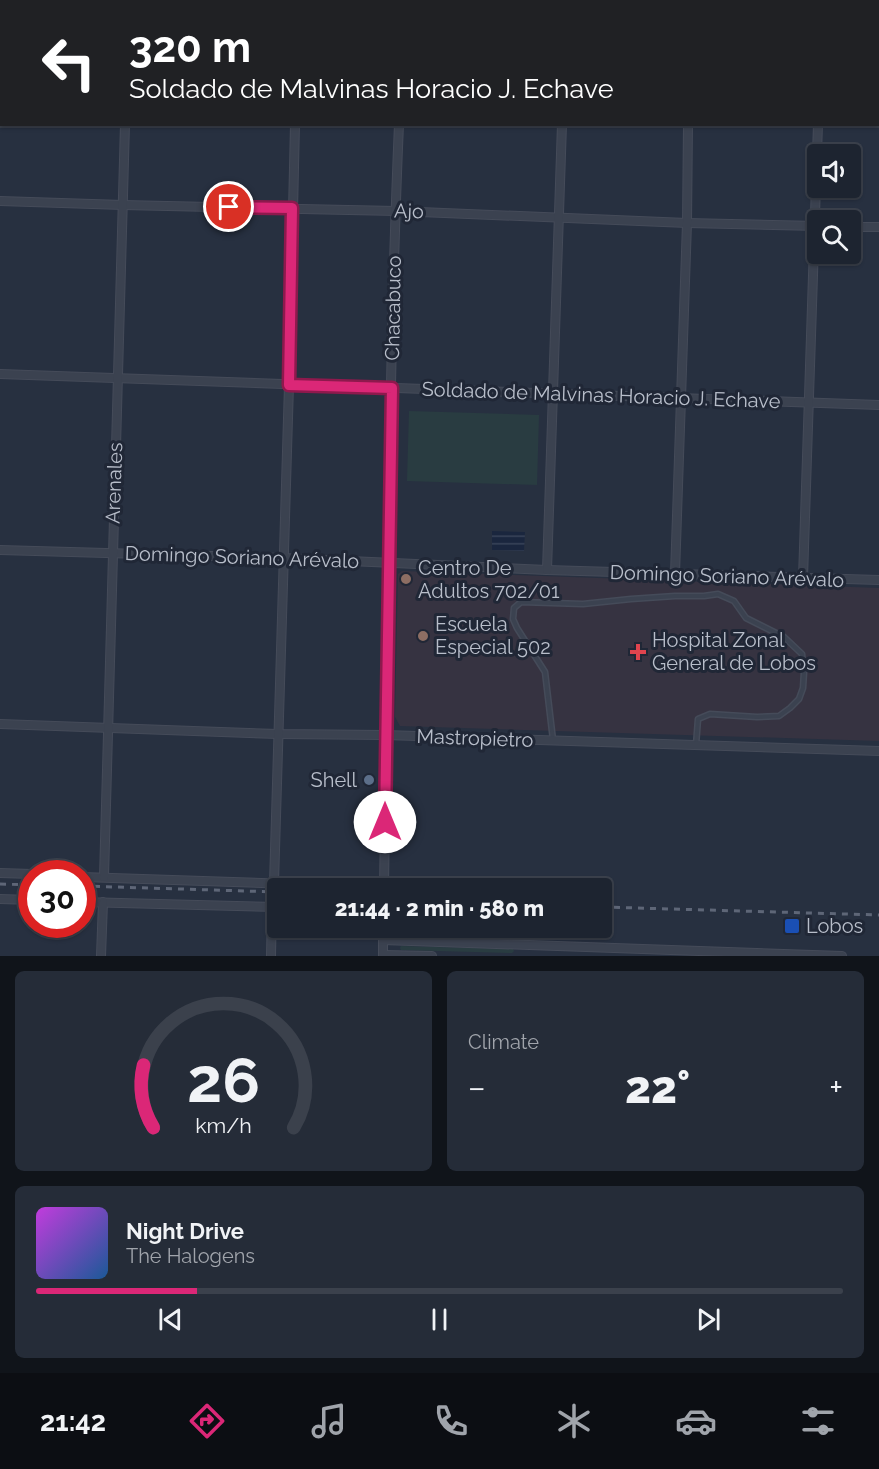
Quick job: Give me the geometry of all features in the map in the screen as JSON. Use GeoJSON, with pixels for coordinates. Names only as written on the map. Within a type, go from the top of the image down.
{"type":"FeatureCollection","features":[{"type":"Feature","properties":{"kind":"street","name":"Arenales"},"geometry":{"type":"LineString","coordinates":[[104,877],[125,126]]}},
{"type":"Feature","properties":{"kind":"street"},"geometry":{"type":"LineString","coordinates":[[274,878],[295,126]]}},
{"type":"Feature","properties":{"kind":"street","name":"Chacabuco"},"geometry":{"type":"LineString","coordinates":[[384,878],[388,562],[399,126]]}},
{"type":"Feature","properties":{"kind":"street"},"geometry":{"type":"LineString","coordinates":[[547,570],[562,126]]}},
{"type":"Feature","properties":{"kind":"street"},"geometry":{"type":"LineString","coordinates":[[675,574],[687,223],[688,126]]}},
{"type":"Feature","properties":{"kind":"street"},"geometry":{"type":"LineString","coordinates":[[816,210],[818,126]]}},
{"type":"Feature","properties":{"kind":"street","name":"Ajo"},"geometry":{"type":"LineString","coordinates":[[0,201],[396,211],[807,226]]}},
{"type":"Feature","properties":{"kind":"street"},"geometry":{"type":"LineString","coordinates":[[861,227],[879,227]]}},
{"type":"Feature","properties":{"kind":"street"},"geometry":{"type":"LineString","coordinates":[[803,579],[814,264]]}},
{"type":"Feature","properties":{"kind":"street","name":"Soldado de Malvinas Horacio J. Echave"},"geometry":{"type":"LineString","coordinates":[[0,374],[879,405]]}},
{"type":"Feature","properties":{"kind":"street","name":"Domingo Soriano Arévalo"},"geometry":{"type":"LineString","coordinates":[[0,550],[879,580]]}},
{"type":"Feature","properties":{"kind":"street","name":"Mastropietro"},"geometry":{"type":"LineString","coordinates":[[0,724],[879,751]]}},
{"type":"Feature","properties":{"kind":"street"},"geometry":{"type":"LineString","coordinates":[[0,873],[18,874]]}},
{"type":"Feature","properties":{"kind":"street"},"geometry":{"type":"LineString","coordinates":[[96,877],[267,883]]}},
{"type":"Feature","properties":{"kind":"street"},"geometry":{"type":"LineString","coordinates":[[0,899],[18,900]]}},
{"type":"Feature","properties":{"kind":"street"},"geometry":{"type":"LineString","coordinates":[[96,902],[267,907]]}},
{"type":"Feature","properties":{"kind":"street"},"geometry":{"type":"LineString","coordinates":[[101,956],[103,902]]}},
{"type":"Feature","properties":{"kind":"street"},"geometry":{"type":"LineString","coordinates":[[271,956],[272,938]]}},
{"type":"Feature","properties":{"kind":"street"},"geometry":{"type":"LineString","coordinates":[[432,956],[383,956],[383,940],[529,945],[660,953],[842,956]]}},
{"type":"Feature","properties":{"kind":"street"},"geometry":{"type":"LineString","coordinates":[[529,945],[529,956]]}},
{"type":"Feature","properties":{"kind":"lane"},"geometry":{"type":"LineString","coordinates":[[553,740],[545,672],[517,628],[513,619],[514,608],[521,602],[583,604],[653,597],[718,594],[734,601],[746,618],[784,637],[802,654],[803,688],[799,699],[779,716],[710,714],[701,716],[698,719],[696,745]]}},
{"type":"Feature","properties":{"kind":"shaded area","name":"Hospital Zonal General de Lobos"},"geometry":{"type":"Polygon","coordinates":[[[402,571],[879,588],[879,741],[400,726],[395,717],[398,574],[402,571]]]}},
{"type":"Feature","properties":{"kind":"green space"},"geometry":{"type":"Polygon","coordinates":[[[409,411],[539,415],[537,485],[407,481],[409,411]]]}},
{"type":"Feature","properties":{"kind":"green space"},"geometry":{"type":"Polygon","coordinates":[[[401,946],[513,949],[514,951],[512,953],[401,950],[401,946]]]}},
{"type":"Feature","properties":{"kind":"water"},"geometry":{"type":"Polygon","coordinates":[[[492,531],[525,532],[524,551],[492,550],[492,531]]]}},
{"type":"Feature","properties":{"kind":"railway"},"geometry":{"type":"LineString","coordinates":[[0,884],[18,885]]}},
{"type":"Feature","properties":{"kind":"railway"},"geometry":{"type":"LineString","coordinates":[[96,886],[267,892]]}},
{"type":"Feature","properties":{"kind":"railway"},"geometry":{"type":"LineString","coordinates":[[612,907],[879,915]]}},
{"type":"Feature","properties":{"kind":"place","name":"Centro De Adultos 702/01"},"geometry":{"type":"Point","coordinates":[406,579]}},
{"type":"Feature","properties":{"kind":"place","name":"Escuela Especial 502"},"geometry":{"type":"Point","coordinates":[423,636]}},
{"type":"Feature","properties":{"kind":"place","name":"Hospital Zonal General de Lobos"},"geometry":{"type":"Point","coordinates":[638,652]}},
{"type":"Feature","properties":{"kind":"place","name":"Shell"},"geometry":{"type":"Point","coordinates":[369,780]}},
{"type":"Feature","properties":{"kind":"place","name":"Lobos"},"geometry":{"type":"Point","coordinates":[792,926]}},
{"type":"Feature","properties":{"kind":"route"},"geometry":{"type":"LineString","coordinates":[[229,207],[292,208],[289,385],[392,388],[385,822]]}}]}
